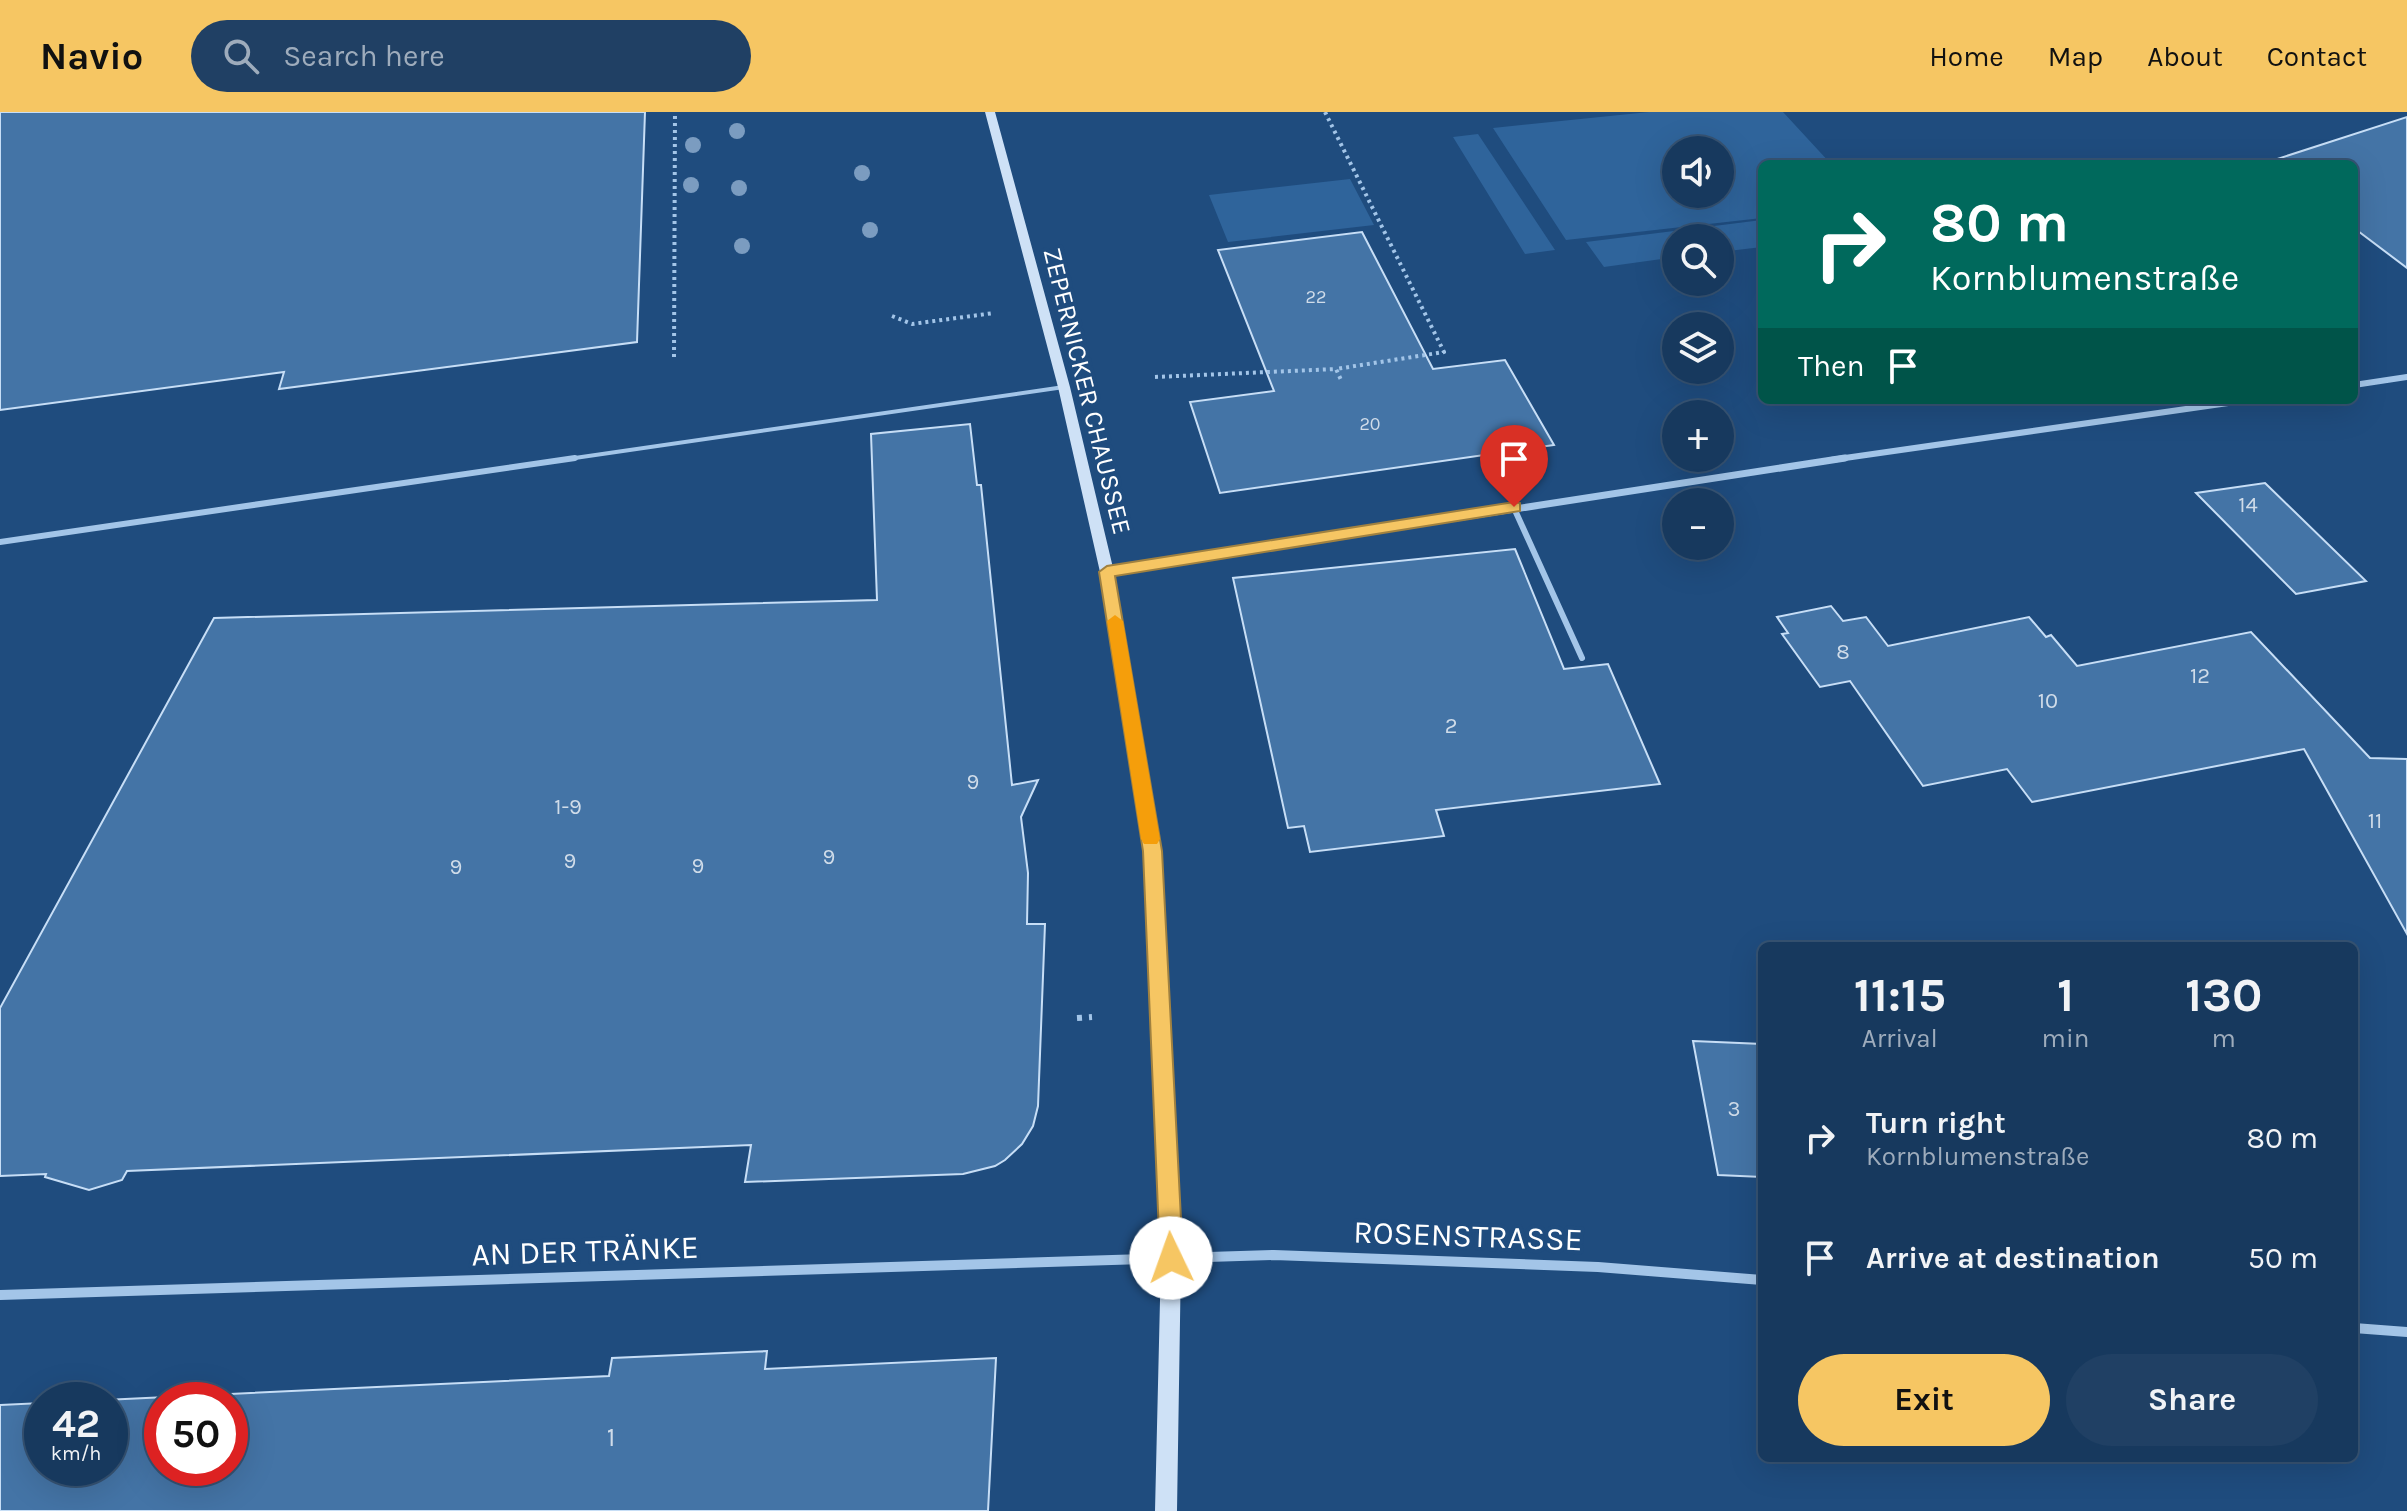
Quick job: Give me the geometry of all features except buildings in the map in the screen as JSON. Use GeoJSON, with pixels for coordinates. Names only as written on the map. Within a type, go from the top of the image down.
{"type":"FeatureCollection","features":[{"type":"Feature","properties":{"kind":"main road","name":"ZEPERNICKER CHAUSSEE"},"geometry":{"type":"LineString","coordinates":[[990,112],[1064,387],[1107,572],[1153,851],[1171,1258],[1166,1511]]}},
{"type":"Feature","properties":{"kind":"street"},"geometry":{"type":"LineString","coordinates":[[2358,384],[2407,377]]}},
{"type":"Feature","properties":{"kind":"street"},"geometry":{"type":"LineString","coordinates":[[1107,572],[1514,507],[2222,404]]}},
{"type":"Feature","properties":{"kind":"street","name":"ROSENSTRASSE"},"geometry":{"type":"LineString","coordinates":[[1171,1258],[1274,1255],[1598,1267],[1758,1280]]}},
{"type":"Feature","properties":{"kind":"street","name":"AN DER TRÄNKE"},"geometry":{"type":"LineString","coordinates":[[0,1295],[1171,1258]]}},
{"type":"Feature","properties":{"kind":"street"},"geometry":{"type":"LineString","coordinates":[[2358,1328],[2407,1332]]}},
{"type":"Feature","properties":{"kind":"lane"},"geometry":{"type":"LineString","coordinates":[[0,542],[1064,387]]}},
{"type":"Feature","properties":{"kind":"lane"},"geometry":{"type":"LineString","coordinates":[[1514,507],[1582,658]]}},
{"type":"Feature","properties":{"kind":"path"},"geometry":{"type":"LineString","coordinates":[[674,357],[675,112]]}},
{"type":"Feature","properties":{"kind":"path"},"geometry":{"type":"LineString","coordinates":[[1155,377],[1336,369],[1444,352],[1325,112]]}},
{"type":"Feature","properties":{"kind":"path"},"geometry":{"type":"LineString","coordinates":[[892,316],[912,324],[994,313]]}},
{"type":"Feature","properties":{"kind":"path"},"geometry":{"type":"LineString","coordinates":[[1336,369],[1342,382]]}},
{"type":"Feature","properties":{"kind":"path"},"geometry":{"type":"LineString","coordinates":[[1077,1018],[1092,1017]]}},
{"type":"Feature","properties":{"kind":"shaded area"},"geometry":{"type":"Polygon","coordinates":[[[1649,112],[1783,112],[1827,160],[1758,160],[1758,218],[1709,224],[1662,224],[1662,229],[1566,240],[1493,128],[1649,112]]]}},
{"type":"Feature","properties":{"kind":"shaded area"},"geometry":{"type":"Polygon","coordinates":[[[1478,134],[1555,250],[1525,254],[1453,137],[1478,134]]]}},
{"type":"Feature","properties":{"kind":"shaded area"},"geometry":{"type":"Polygon","coordinates":[[[1350,179],[1374,225],[1228,242],[1209,195],[1350,179]]]}},
{"type":"Feature","properties":{"kind":"shaded area"},"geometry":{"type":"Polygon","coordinates":[[[1758,220],[1758,247],[1734,250],[1734,224],[1730,224],[1758,220]]]}},
{"type":"Feature","properties":{"kind":"shaded area"},"geometry":{"type":"Polygon","coordinates":[[[1662,232],[1662,259],[1604,267],[1586,242],[1662,232]]]}},
{"type":"Feature","properties":{"kind":"slow traffic"},"geometry":{"type":"LineString","coordinates":[[1115,621],[1151,839]]}},
{"type":"Feature","properties":{"kind":"route"},"geometry":{"type":"LineString","coordinates":[[1171,1258],[1153,851],[1107,572],[1514,507]]}}]}
